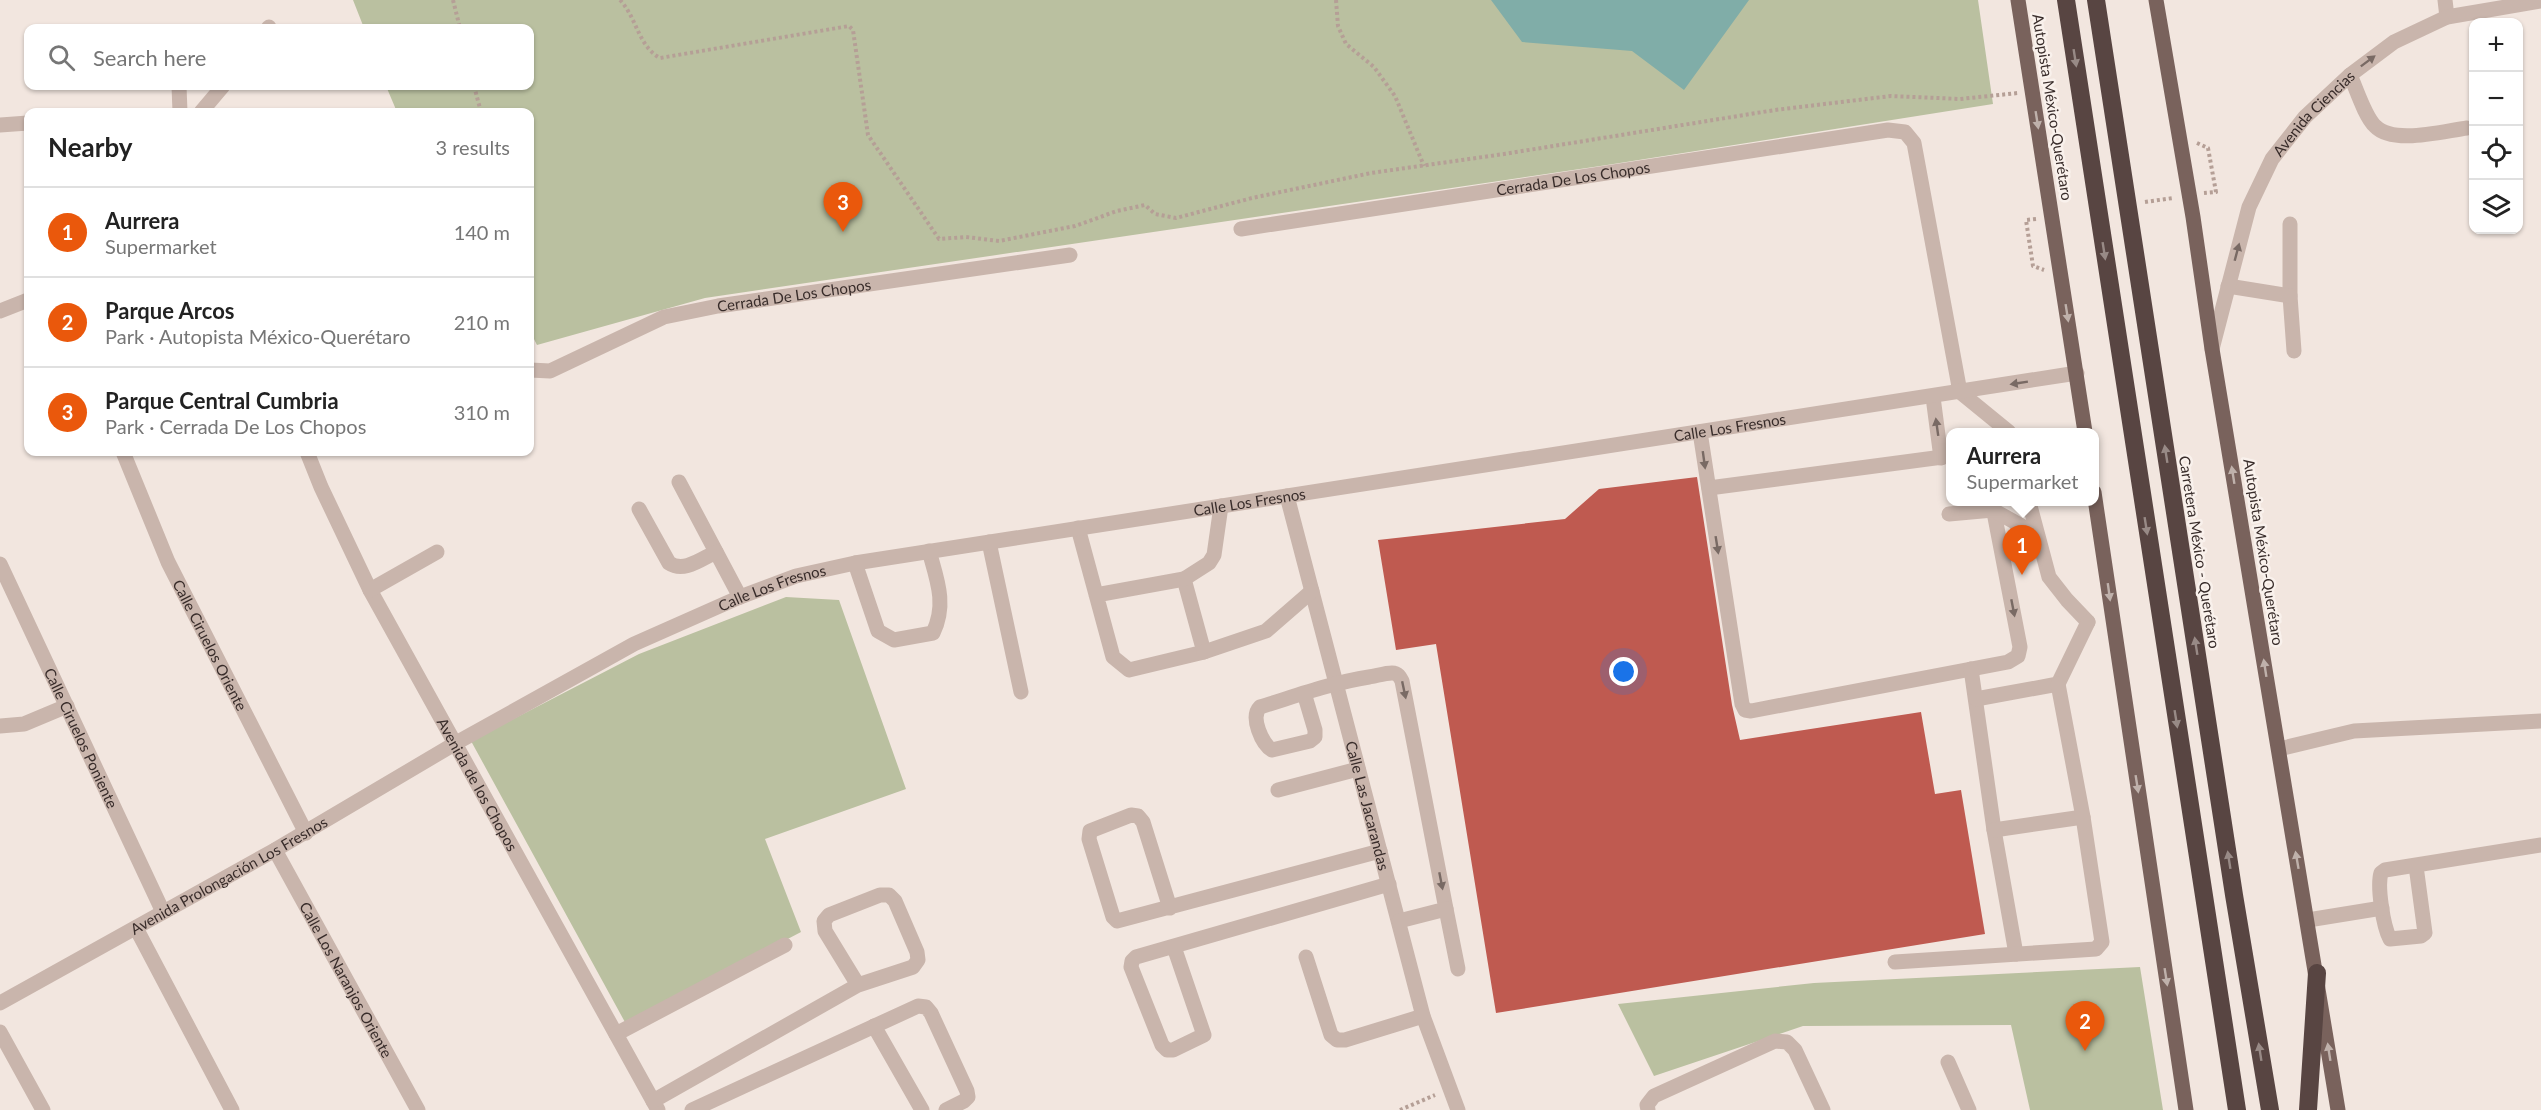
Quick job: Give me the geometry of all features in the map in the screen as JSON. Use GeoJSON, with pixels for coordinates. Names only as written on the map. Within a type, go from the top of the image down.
{"type":"FeatureCollection","features":[{"type":"Feature","properties":{"kind":"highway"},"geometry":{"type":"LineString","coordinates":[[2066,0],[2237,1110]]}},
{"type":"Feature","properties":{"kind":"highway","name":"Carretera México - Querétaro"},"geometry":{"type":"LineString","coordinates":[[2096,0],[2234,895],[2270,1110]]}},
{"type":"Feature","properties":{"kind":"highway"},"geometry":{"type":"LineString","coordinates":[[2308,1110],[2317,973]]}},
{"type":"Feature","properties":{"kind":"main road","name":"Autopista México-Querétaro"},"geometry":{"type":"LineString","coordinates":[[2018,0],[2084,428]]}},
{"type":"Feature","properties":{"kind":"main road","name":"Autopista México-Querétaro"},"geometry":{"type":"LineString","coordinates":[[2157,0],[2212,349],[2338,1108]]}},
{"type":"Feature","properties":{"kind":"main road"},"geometry":{"type":"LineString","coordinates":[[2096,506],[2186,1110]]}},
{"type":"Feature","properties":{"kind":"street"},"geometry":{"type":"LineString","coordinates":[[2445,0],[2447,17]]}},
{"type":"Feature","properties":{"kind":"street","name":"Avenida Ciencias"},"geometry":{"type":"LineString","coordinates":[[2212,349],[2249,207],[2272,159],[2304,117],[2350,75],[2394,42],[2447,17],[2505,3],[2541,1]]}},
{"type":"Feature","properties":{"kind":"street"},"geometry":{"type":"LineString","coordinates":[[2350,75],[2374,126],[2388,135],[2410,135],[2467,128]]}},
{"type":"Feature","properties":{"kind":"street"},"geometry":{"type":"LineString","coordinates":[[179,90],[180,108]]}},
{"type":"Feature","properties":{"kind":"street"},"geometry":{"type":"LineString","coordinates":[[204,108],[220,90]]}},
{"type":"Feature","properties":{"kind":"street"},"geometry":{"type":"LineString","coordinates":[[0,125],[24,123]]}},
{"type":"Feature","properties":{"kind":"street","name":"Cerrada De Los Chopos"},"geometry":{"type":"LineString","coordinates":[[1240,229],[1888,130],[1905,132],[1914,143],[1960,392]]}},
{"type":"Feature","properties":{"kind":"street"},"geometry":{"type":"LineString","coordinates":[[2290,224],[2290,296],[2294,351]]}},
{"type":"Feature","properties":{"kind":"street","name":"Cerrada De Los Chopos"},"geometry":{"type":"LineString","coordinates":[[534,370],[550,370],[664,317],[718,306],[1070,255]]}},
{"type":"Feature","properties":{"kind":"street"},"geometry":{"type":"LineString","coordinates":[[2228,286],[2290,296]]}},
{"type":"Feature","properties":{"kind":"street"},"geometry":{"type":"LineString","coordinates":[[0,311],[24,302]]}},
{"type":"Feature","properties":{"kind":"street","name":"Calle Los Fresnos"},"geometry":{"type":"LineString","coordinates":[[456,743],[634,644],[740,597],[796,576],[855,563],[929,551],[2077,374]]}},
{"type":"Feature","properties":{"kind":"street"},"geometry":{"type":"LineString","coordinates":[[1960,392],[2003,428]]}},
{"type":"Feature","properties":{"kind":"street"},"geometry":{"type":"LineString","coordinates":[[1709,488],[1946,457],[1933,397]]}},
{"type":"Feature","properties":{"kind":"street"},"geometry":{"type":"LineString","coordinates":[[1700,432],[1742,704],[1745,710],[1751,711],[2008,662],[2018,656],[2020,647],[1993,506]]}},
{"type":"Feature","properties":{"kind":"street","name":"Calle Ciruelos Oriente"},"geometry":{"type":"LineString","coordinates":[[125,456],[168,562],[306,833]]}},
{"type":"Feature","properties":{"kind":"street","name":"Avenida de los Chopos"},"geometry":{"type":"LineString","coordinates":[[309,456],[370,590],[655,1106]]}},
{"type":"Feature","properties":{"kind":"street"},"geometry":{"type":"LineString","coordinates":[[679,482],[740,597]]}},
{"type":"Feature","properties":{"kind":"street","name":"Calle Las Jacarandas"},"geometry":{"type":"LineString","coordinates":[[1287,496],[1423,1016],[1458,1110]]}},
{"type":"Feature","properties":{"kind":"street"},"geometry":{"type":"LineString","coordinates":[[1096,595],[1184,579],[1209,563],[1214,555],[1221,506]]}},
{"type":"Feature","properties":{"kind":"street"},"geometry":{"type":"LineString","coordinates":[[1949,514],[1993,506],[2036,534]]}},
{"type":"Feature","properties":{"kind":"street"},"geometry":{"type":"LineString","coordinates":[[2030,506],[2049,577],[2088,622]]}},
{"type":"Feature","properties":{"kind":"street"},"geometry":{"type":"LineString","coordinates":[[639,509],[669,563],[676,568],[685,567],[716,552]]}},
{"type":"Feature","properties":{"kind":"street"},"geometry":{"type":"LineString","coordinates":[[1078,528],[1113,657],[1129,670],[1204,652],[1266,631],[1312,591]]}},
{"type":"Feature","properties":{"kind":"street"},"geometry":{"type":"LineString","coordinates":[[988,542],[1021,692]]}},
{"type":"Feature","properties":{"kind":"street"},"geometry":{"type":"LineString","coordinates":[[855,563],[878,631],[894,640],[933,633],[939,620],[942,606],[929,551]]}},
{"type":"Feature","properties":{"kind":"street"},"geometry":{"type":"LineString","coordinates":[[370,590],[437,552]]}},
{"type":"Feature","properties":{"kind":"street","name":"Calle Ciruelos Poniente"},"geometry":{"type":"LineString","coordinates":[[0,564],[163,912]]}},
{"type":"Feature","properties":{"kind":"street"},"geometry":{"type":"LineString","coordinates":[[1184,579],[1204,652]]}},
{"type":"Feature","properties":{"kind":"street"},"geometry":{"type":"LineString","coordinates":[[2088,622],[2112,616]]}},
{"type":"Feature","properties":{"kind":"street"},"geometry":{"type":"LineString","coordinates":[[1895,962],[2096,949],[2102,942],[2083,817],[2058,684],[2088,622]]}},
{"type":"Feature","properties":{"kind":"street"},"geometry":{"type":"LineString","coordinates":[[1971,669],[1994,830],[2016,954]]}},
{"type":"Feature","properties":{"kind":"street"},"geometry":{"type":"LineString","coordinates":[[1304,693],[1336,683],[1394,673],[1400,676],[1458,969]]}},
{"type":"Feature","properties":{"kind":"street"},"geometry":{"type":"LineString","coordinates":[[1976,699],[2058,684]]}},
{"type":"Feature","properties":{"kind":"street"},"geometry":{"type":"LineString","coordinates":[[0,726],[24,724],[67,706]]}},
{"type":"Feature","properties":{"kind":"street"},"geometry":{"type":"LineString","coordinates":[[2279,750],[2354,731],[2541,721]]}},
{"type":"Feature","properties":{"kind":"street","name":"Avenida Prolongación Los Fresnos"},"geometry":{"type":"LineString","coordinates":[[0,1003],[306,833],[456,743]]}},
{"type":"Feature","properties":{"kind":"street"},"geometry":{"type":"LineString","coordinates":[[1278,790],[1358,769]]}},
{"type":"Feature","properties":{"kind":"street"},"geometry":{"type":"LineString","coordinates":[[1170,908],[1143,822],[1138,816],[1131,815],[1090,831],[1089,839],[1092,850],[1113,917],[1117,921],[1170,908],[1380,851]]}},
{"type":"Feature","properties":{"kind":"street"},"geometry":{"type":"LineString","coordinates":[[1994,830],[2083,817]]}},
{"type":"Feature","properties":{"kind":"street"},"geometry":{"type":"LineString","coordinates":[[2416,866],[2425,933],[2421,936],[2390,939],[2382,908],[2379,879],[2381,873],[2416,866],[2541,845]]}},
{"type":"Feature","properties":{"kind":"street","name":"Calle Los Naranjos Oriente"},"geometry":{"type":"LineString","coordinates":[[275,850],[418,1110]]}},
{"type":"Feature","properties":{"kind":"street"},"geometry":{"type":"LineString","coordinates":[[1174,947],[1204,1035],[1173,1050],[1167,1050],[1162,1045],[1131,967],[1136,957],[1389,884]]}},
{"type":"Feature","properties":{"kind":"street"},"geometry":{"type":"LineString","coordinates":[[655,1106],[858,985],[913,967],[918,960],[917,952],[895,901],[889,895],[880,895],[829,915],[824,921],[825,931],[858,985]]}},
{"type":"Feature","properties":{"kind":"street"},"geometry":{"type":"LineString","coordinates":[[2308,920],[2382,908]]}},
{"type":"Feature","properties":{"kind":"street"},"geometry":{"type":"LineString","coordinates":[[1399,921],[1446,909]]}},
{"type":"Feature","properties":{"kind":"street"},"geometry":{"type":"LineString","coordinates":[[136,928],[232,1110]]}},
{"type":"Feature","properties":{"kind":"street"},"geometry":{"type":"LineString","coordinates":[[616,1034],[785,945]]}},
{"type":"Feature","properties":{"kind":"street"},"geometry":{"type":"LineString","coordinates":[[1306,957],[1331,1035],[1336,1040],[1345,1040],[1423,1016]]}},
{"type":"Feature","properties":{"kind":"street"},"geometry":{"type":"LineString","coordinates":[[692,1110],[918,1006],[926,1007],[931,1013],[968,1097],[946,1110]]}},
{"type":"Feature","properties":{"kind":"street"},"geometry":{"type":"LineString","coordinates":[[874,1026],[922,1110]]}},
{"type":"Feature","properties":{"kind":"street"},"geometry":{"type":"LineString","coordinates":[[0,1032],[43,1110]]}},
{"type":"Feature","properties":{"kind":"street"},"geometry":{"type":"LineString","coordinates":[[1648,1110],[1647,1105],[1654,1096],[1775,1041],[1787,1042],[1795,1050],[1823,1110]]}},
{"type":"Feature","properties":{"kind":"street"},"geometry":{"type":"LineString","coordinates":[[1948,1062],[1969,1110]]}},
{"type":"Feature","properties":{"kind":"path"},"geometry":{"type":"LineString","coordinates":[[453,0],[459,24]]}},
{"type":"Feature","properties":{"kind":"path"},"geometry":{"type":"LineString","coordinates":[[620,0],[626,7],[648,52],[660,57],[849,26],[853,30],[868,135],[939,239],[966,237],[999,241],[1075,226],[1116,211],[1145,205],[1155,214],[1176,218],[1252,198],[1371,173],[1706,123],[1775,110],[1891,96],[1960,99],[2032,92]]}},
{"type":"Feature","properties":{"kind":"path"},"geometry":{"type":"LineString","coordinates":[[1336,0],[1338,26],[1346,44],[1374,67],[1395,96],[1424,166]]}},
{"type":"Feature","properties":{"kind":"path"},"geometry":{"type":"LineString","coordinates":[[475,90],[480,108]]}},
{"type":"Feature","properties":{"kind":"path"},"geometry":{"type":"LineString","coordinates":[[2208,148],[2216,192]]}},
{"type":"Feature","properties":{"kind":"path"},"geometry":{"type":"LineString","coordinates":[[2026,220],[2033,266]]}},
{"type":"Feature","properties":{"kind":"path"},"geometry":{"type":"LineString","coordinates":[[1400,1110],[1450,1089]]}},
{"type":"Feature","properties":{"kind":"green space"},"geometry":{"type":"Polygon","coordinates":[[[353,0],[1978,0],[1993,104],[1607,165],[705,298],[537,345],[534,339],[534,108],[395,108],[388,90],[534,90],[534,24],[362,24],[353,0]]]}},
{"type":"Feature","properties":{"kind":"green space"},"geometry":{"type":"Polygon","coordinates":[[[786,597],[839,600],[906,789],[765,839],[801,932],[626,1024],[471,741],[639,654],[786,597]]]}},
{"type":"Feature","properties":{"kind":"green space"},"geometry":{"type":"Polygon","coordinates":[[[2140,967],[2163,1110],[2030,1110],[2011,1025],[1803,1026],[1654,1076],[1618,1004],[1814,983],[2140,967]]]}},
{"type":"Feature","properties":{"kind":"water"},"geometry":{"type":"Polygon","coordinates":[[[1491,0],[1749,0],[1684,90],[1632,51],[1522,42],[1491,0]]]}},
{"type":"Feature","properties":{"kind":"building"},"geometry":{"type":"Polygon","coordinates":[[[1697,477],[1732,705],[1740,740],[1921,712],[1935,794],[1961,790],[1985,934],[1496,1013],[1436,644],[1396,650],[1378,540],[1565,519],[1599,489],[1697,477]]]}},
{"type":"Feature","properties":{"kind":"place","name":"Parque Central Cumbria"},"geometry":{"type":"Point","coordinates":[843,232]}},
{"type":"Feature","properties":{"kind":"place","name":"Aurrera"},"geometry":{"type":"Point","coordinates":[2022,575]}},
{"type":"Feature","properties":{"kind":"place","name":"Parque Arcos"},"geometry":{"type":"Point","coordinates":[2085,1051]}}]}
